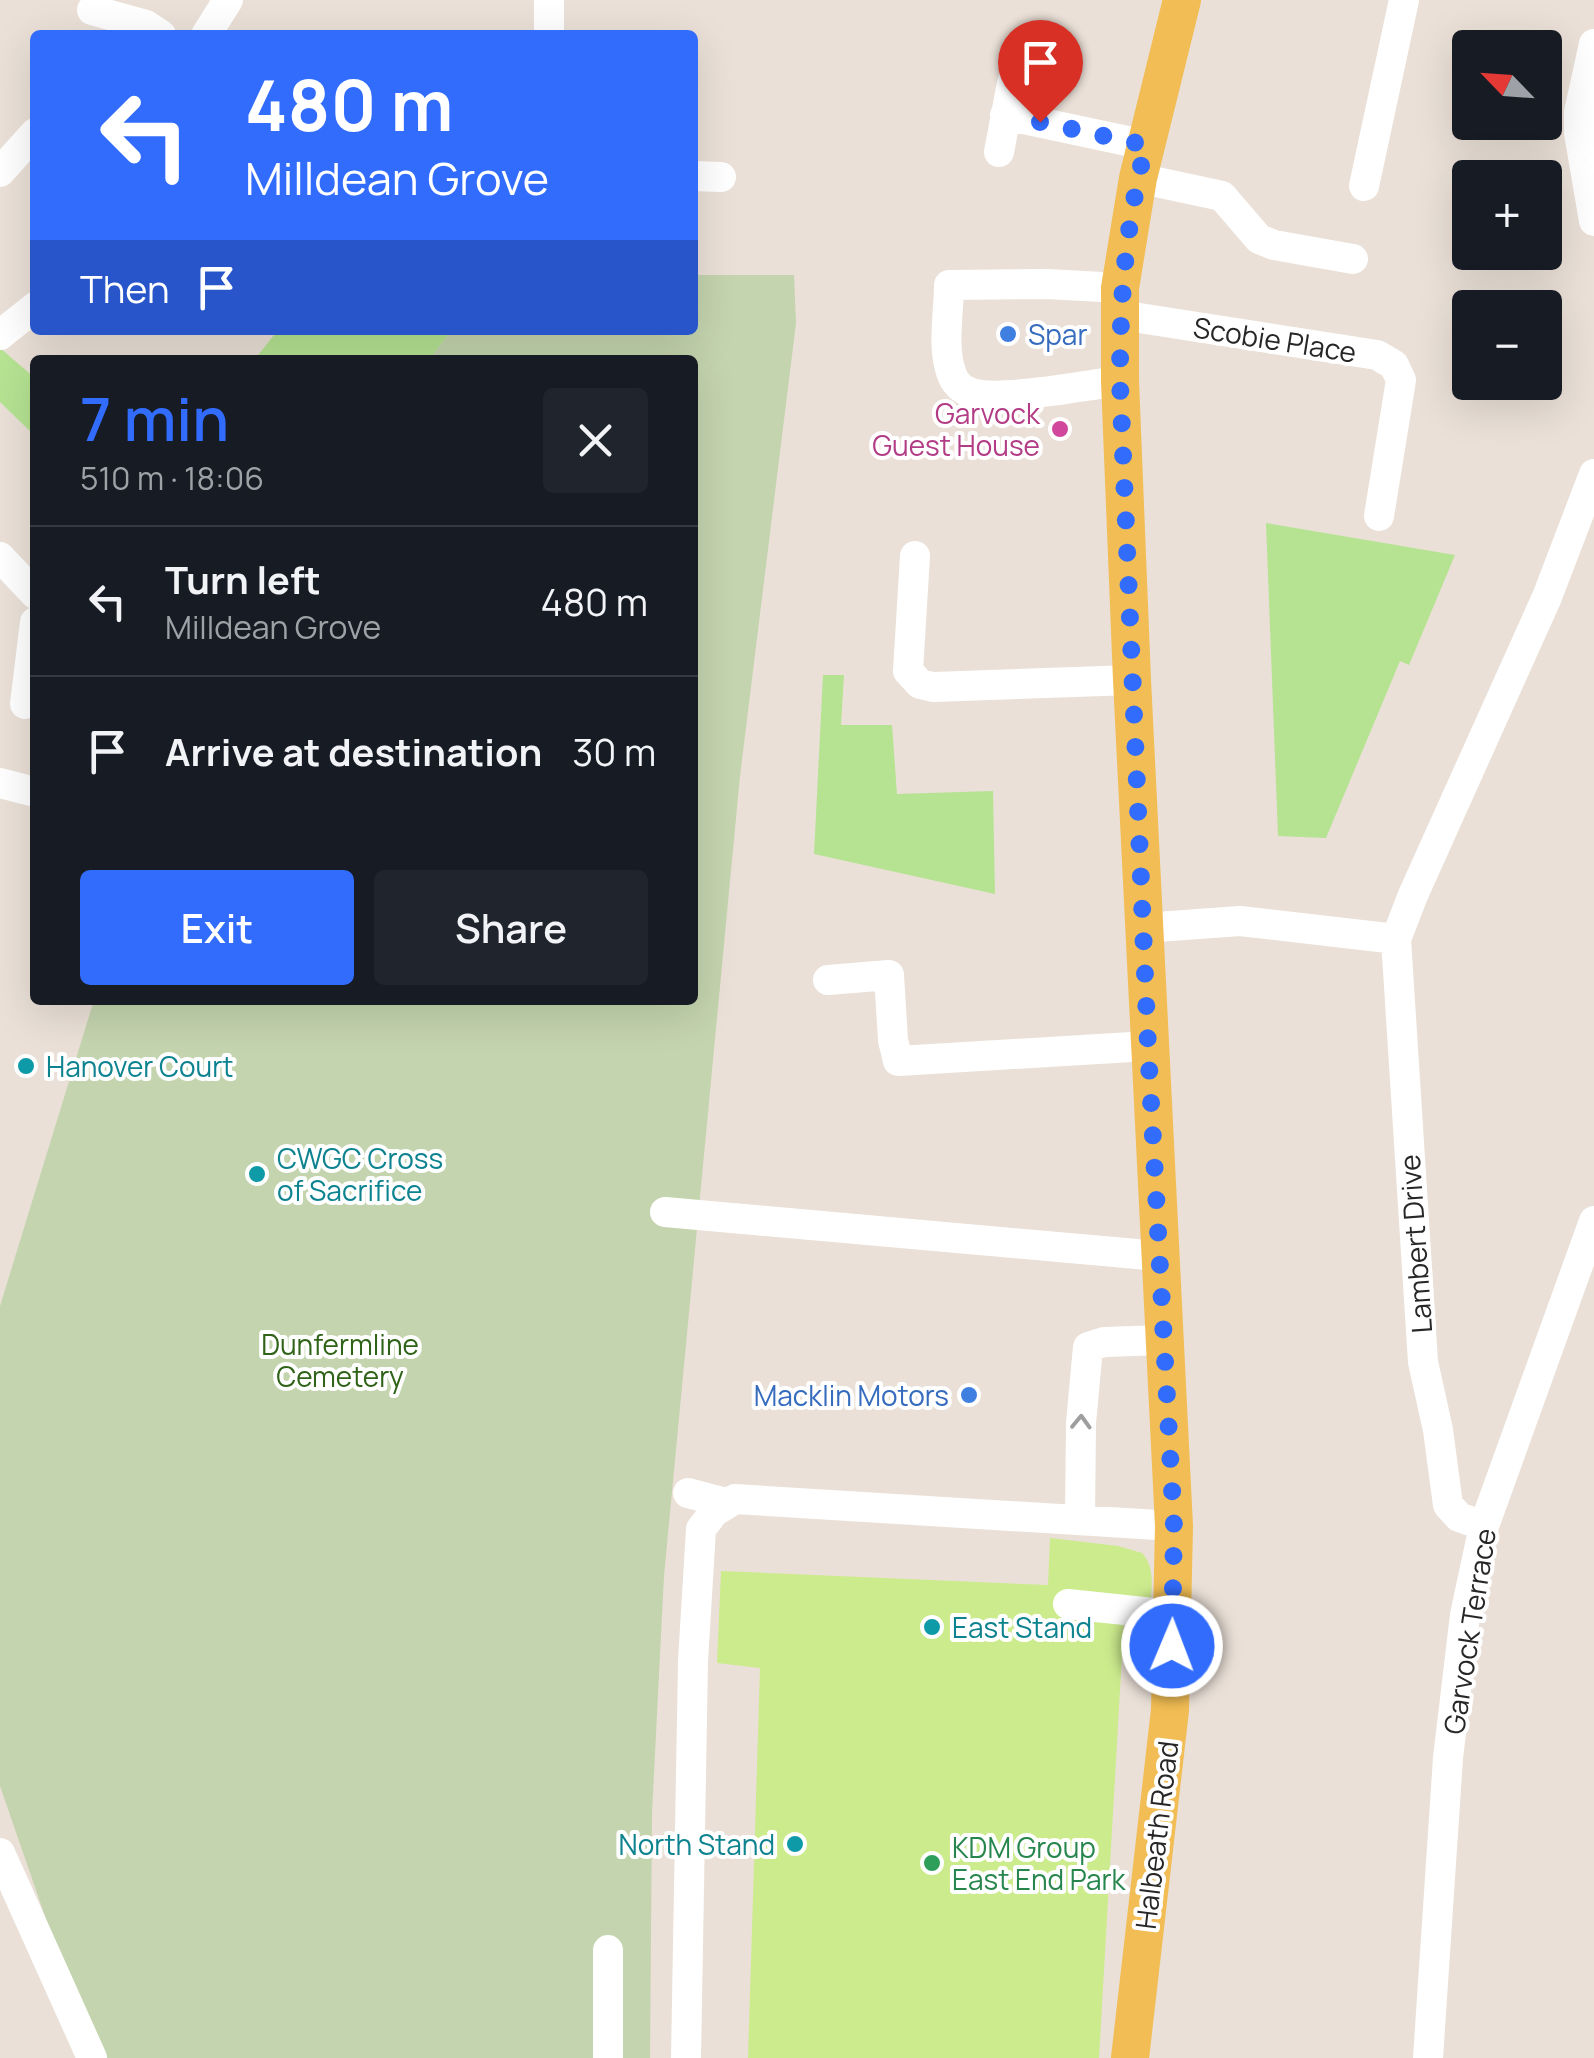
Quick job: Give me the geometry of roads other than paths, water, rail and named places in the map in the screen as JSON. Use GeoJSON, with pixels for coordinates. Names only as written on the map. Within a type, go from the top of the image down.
{"type":"FeatureCollection","features":[{"type":"Feature","properties":{"kind":"main road","name":"Halbeath Road"},"geometry":{"type":"LineString","coordinates":[[1130,2058],[1170,1710],[1174,1526],[1148,1046],[1120,382],[1120,302],[1142,161],[1182,0]]}},
{"type":"Feature","properties":{"kind":"street"},"geometry":{"type":"LineString","coordinates":[[209,30],[228,0]]}},
{"type":"Feature","properties":{"kind":"street"},"geometry":{"type":"LineString","coordinates":[[549,0],[549,30]]}},
{"type":"Feature","properties":{"kind":"street"},"geometry":{"type":"LineString","coordinates":[[1364,186],[1404,0]]}},
{"type":"Feature","properties":{"kind":"street"},"geometry":{"type":"LineString","coordinates":[[90,15],[153,30]]}},
{"type":"Feature","properties":{"kind":"street"},"geometry":{"type":"LineString","coordinates":[[1594,44],[1579,112],[1594,221]]}},
{"type":"Feature","properties":{"kind":"street"},"geometry":{"type":"LineString","coordinates":[[999,152],[1012,83]]}},
{"type":"Feature","properties":{"kind":"street"},"geometry":{"type":"LineString","coordinates":[[1005,115],[1142,161],[1222,196],[1259,238],[1274,245],[1353,260]]}},
{"type":"Feature","properties":{"kind":"street"},"geometry":{"type":"LineString","coordinates":[[0,172],[30,139]]}},
{"type":"Feature","properties":{"kind":"street"},"geometry":{"type":"LineString","coordinates":[[1120,302],[1047,284],[949,285],[948,359],[951,374],[960,387],[972,394],[1007,395],[1120,382]]}},
{"type":"Feature","properties":{"kind":"street","name":"Scobie Place"},"geometry":{"type":"LineString","coordinates":[[1120,302],[1378,355],[1394,365],[1401,380],[1378,516]]}},
{"type":"Feature","properties":{"kind":"street"},"geometry":{"type":"LineString","coordinates":[[0,334],[30,310]]}},
{"type":"Feature","properties":{"kind":"street","name":"Lambert Drive"},"geometry":{"type":"LineString","coordinates":[[1484,1526],[1459,1517],[1448,1505],[1438,1430],[1423,1362],[1396,939],[1413,895],[1585,531],[1594,474]]}},
{"type":"Feature","properties":{"kind":"street"},"geometry":{"type":"LineString","coordinates":[[914,556],[908,671],[920,684],[933,687],[1132,680]]}},
{"type":"Feature","properties":{"kind":"street"},"geometry":{"type":"LineString","coordinates":[[0,557],[30,589]]}},
{"type":"Feature","properties":{"kind":"street"},"geometry":{"type":"LineString","coordinates":[[25,704],[30,681]]}},
{"type":"Feature","properties":{"kind":"street"},"geometry":{"type":"LineString","coordinates":[[0,783],[30,791]]}},
{"type":"Feature","properties":{"kind":"street"},"geometry":{"type":"LineString","coordinates":[[1143,928],[1240,921],[1396,939]]}},
{"type":"Feature","properties":{"kind":"street"},"geometry":{"type":"LineString","coordinates":[[828,980],[889,975],[898,1061],[1148,1046]]}},
{"type":"Feature","properties":{"kind":"street"},"geometry":{"type":"LineString","coordinates":[[665,1212],[1160,1256]]}},
{"type":"Feature","properties":{"kind":"street","name":"Garvock Terrace"},"geometry":{"type":"LineString","coordinates":[[1428,2058],[1448,1758],[1465,1614],[1484,1526],[1594,1221]]}},
{"type":"Feature","properties":{"kind":"street"},"geometry":{"type":"LineString","coordinates":[[1080,1520],[1081,1423],[1088,1348],[1104,1342],[1164,1340]]}},
{"type":"Feature","properties":{"kind":"street"},"geometry":{"type":"LineString","coordinates":[[688,1493],[726,1502]]}},
{"type":"Feature","properties":{"kind":"street"},"geometry":{"type":"LineString","coordinates":[[686,2058],[694,1661],[701,1530],[726,1502],[818,1502],[1174,1526]]}},
{"type":"Feature","properties":{"kind":"street"},"geometry":{"type":"LineString","coordinates":[[1068,1604],[1172,1615]]}},
{"type":"Feature","properties":{"kind":"street"},"geometry":{"type":"LineString","coordinates":[[0,1853],[92,2058]]}},
{"type":"Feature","properties":{"kind":"street"},"geometry":{"type":"LineString","coordinates":[[608,1950],[608,2058]]}},
{"type":"Feature","properties":{"kind":"place","name":"Spar"},"geometry":{"type":"Point","coordinates":[1008,334]}},
{"type":"Feature","properties":{"kind":"place","name":"Garvock Guest House"},"geometry":{"type":"Point","coordinates":[1060,429]}},
{"type":"Feature","properties":{"kind":"place","name":"Hanover Court"},"geometry":{"type":"Point","coordinates":[26,1066]}},
{"type":"Feature","properties":{"kind":"place","name":"CWGC Cross of Sacrifice"},"geometry":{"type":"Point","coordinates":[257,1174]}},
{"type":"Feature","properties":{"kind":"place","name":"Macklin Motors"},"geometry":{"type":"Point","coordinates":[969,1395]}},
{"type":"Feature","properties":{"kind":"place","name":"East Stand"},"geometry":{"type":"Point","coordinates":[932,1627]}},
{"type":"Feature","properties":{"kind":"place","name":"North Stand"},"geometry":{"type":"Point","coordinates":[795,1844]}},
{"type":"Feature","properties":{"kind":"place","name":"KDM Group East End Park"},"geometry":{"type":"Point","coordinates":[932,1863]}},
{"type":"Feature","properties":{"kind":"park label","name":"Dunfermline Cemetery"},"geometry":{"type":"Point","coordinates":[340,1360]}}]}
